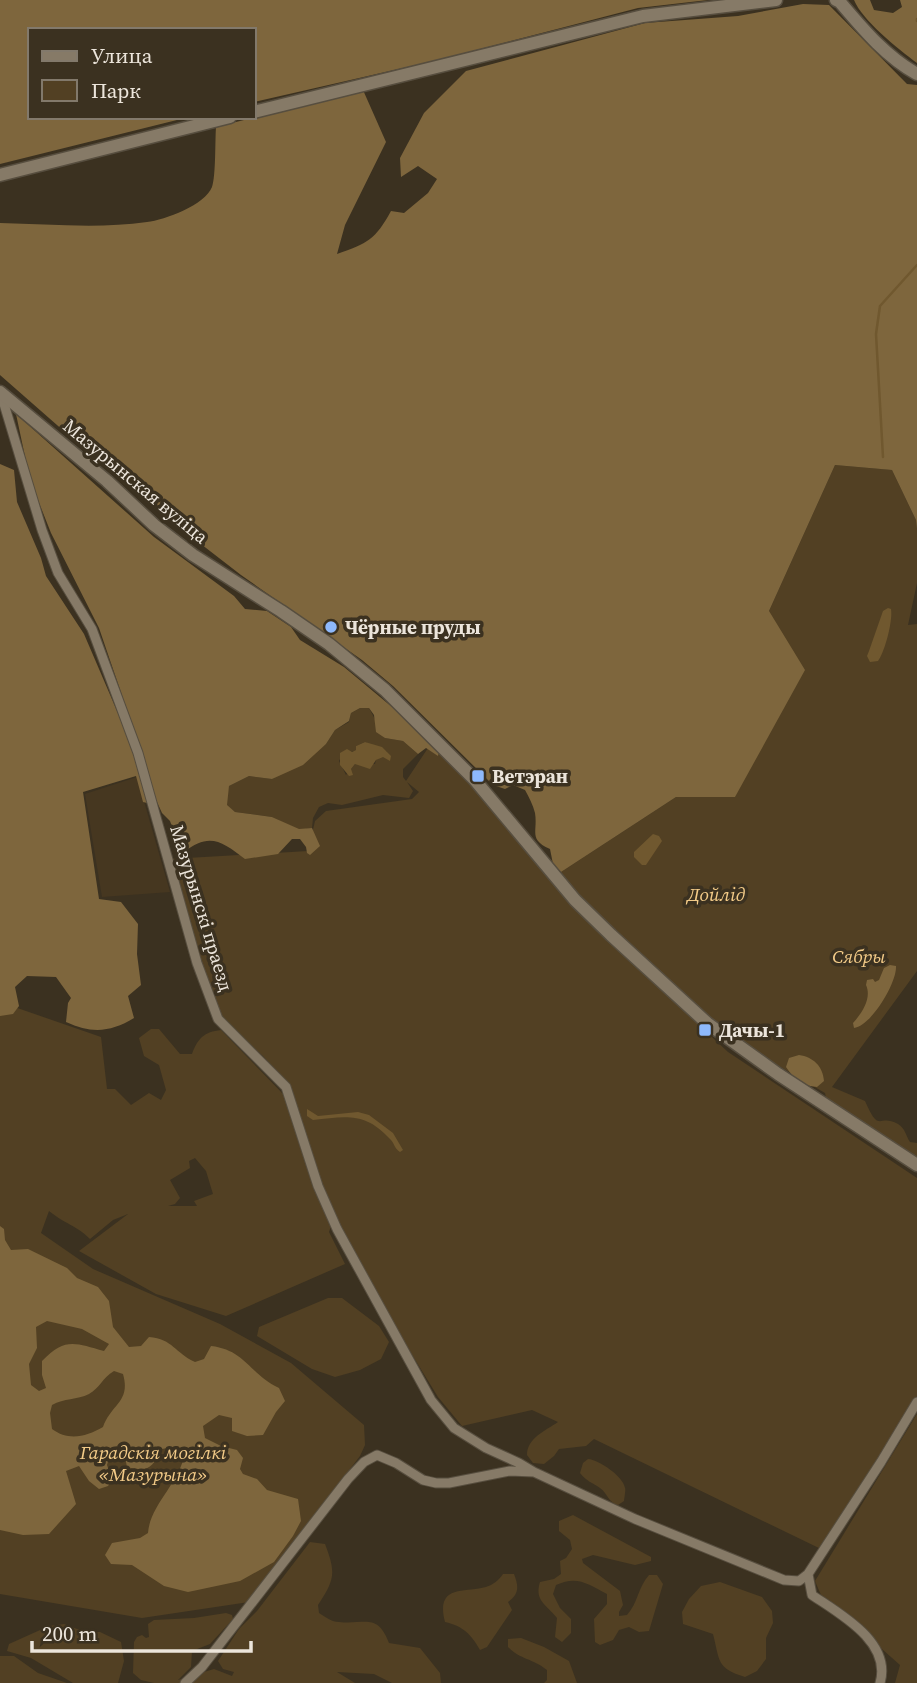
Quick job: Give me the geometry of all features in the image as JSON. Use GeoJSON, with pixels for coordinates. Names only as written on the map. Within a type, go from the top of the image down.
{"type":"FeatureCollection","features":[{"type":"Feature","properties":{"kind":"street"},"geometry":{"type":"LineString","coordinates":[[256,111],[643,16],[776,0]]}},
{"type":"Feature","properties":{"kind":"street"},"geometry":{"type":"LineString","coordinates":[[836,0],[898,64],[917,74]]}},
{"type":"Feature","properties":{"kind":"street"},"geometry":{"type":"LineString","coordinates":[[0,175],[222,119]]}},
{"type":"Feature","properties":{"kind":"street","name":"Мазурынская вуліца"},"geometry":{"type":"LineString","coordinates":[[0,393],[183,548],[281,611],[349,660],[385,690],[474,779],[575,900],[707,1023],[778,1074],[917,1165]]}},
{"type":"Feature","properties":{"kind":"street","name":"Мазурынскі праезд"},"geometry":{"type":"LineString","coordinates":[[0,393],[58,573],[92,629],[138,752],[197,963],[218,1019],[286,1087],[318,1185],[337,1229],[431,1400],[454,1427],[486,1448],[635,1518],[784,1580],[812,1595],[865,1635],[882,1663],[880,1683]]}},
{"type":"Feature","properties":{"kind":"street"},"geometry":{"type":"LineString","coordinates":[[784,1580],[799,1581],[808,1574],[917,1402]]}},
{"type":"Feature","properties":{"kind":"street"},"geometry":{"type":"LineString","coordinates":[[185,1683],[202,1667],[364,1462],[377,1455],[423,1480],[436,1483],[510,1471],[534,1472]]}},
{"type":"Feature","properties":{"kind":"street"},"geometry":{"type":"LineString","coordinates":[[808,1574],[812,1595]]}},
{"type":"Feature","properties":{"kind":"shaded area"},"geometry":{"type":"Polygon","coordinates":[[[891,609],[891,614],[886,643],[878,661],[870,662],[867,656],[883,611],[891,609]]]}},
{"type":"Feature","properties":{"kind":"shaded area"},"geometry":{"type":"Polygon","coordinates":[[[365,742],[382,747],[391,756],[390,761],[383,757],[376,760],[370,769],[355,764],[351,769],[353,775],[349,776],[340,765],[340,753],[347,749],[352,752],[356,750],[356,746],[365,742]]]}},
{"type":"Feature","properties":{"kind":"shaded area"},"geometry":{"type":"Polygon","coordinates":[[[137,777],[170,892],[102,897],[85,794],[137,777]]]}},
{"type":"Feature","properties":{"kind":"shaded area"},"geometry":{"type":"Polygon","coordinates":[[[653,834],[659,836],[662,841],[646,865],[642,865],[634,857],[634,852],[653,834]]]}},
{"type":"Feature","properties":{"kind":"shaded area"},"geometry":{"type":"Polygon","coordinates":[[[307,1109],[318,1116],[358,1112],[369,1115],[393,1133],[403,1150],[400,1152],[381,1130],[364,1120],[336,1117],[313,1120],[307,1116],[307,1109]]]}},
{"type":"Feature","properties":{"kind":"green space"},"geometry":{"type":"Polygon","coordinates":[[[0,0],[708,0],[638,8],[438,60],[256,102],[256,28],[28,28],[28,119],[181,119],[0,164],[0,0]]]}},
{"type":"Feature","properties":{"kind":"green space"},"geometry":{"type":"Polygon","coordinates":[[[854,0],[870,0],[874,10],[893,13],[902,7],[900,0],[917,0],[917,63],[872,25],[854,0]]]}},
{"type":"Feature","properties":{"kind":"green space"},"geometry":{"type":"Polygon","coordinates":[[[803,4],[829,5],[907,84],[917,85],[917,529],[916,520],[892,470],[835,465],[769,611],[805,670],[735,797],[676,797],[561,872],[553,864],[550,849],[536,838],[535,813],[525,790],[513,785],[505,789],[493,785],[393,686],[362,660],[241,575],[131,490],[0,375],[0,223],[111,225],[147,222],[174,215],[201,200],[212,187],[216,127],[363,90],[386,142],[345,225],[337,254],[370,239],[391,211],[404,213],[428,193],[437,179],[418,166],[401,177],[400,158],[424,113],[466,71],[645,23],[738,16],[803,4]]]}},
{"type":"Feature","properties":{"kind":"green space"},"geometry":{"type":"Polygon","coordinates":[[[16,414],[154,537],[234,596],[245,609],[267,611],[291,627],[300,640],[344,667],[434,742],[439,751],[438,756],[426,748],[418,754],[403,741],[385,738],[376,732],[374,715],[369,708],[360,708],[351,713],[349,721],[335,730],[326,744],[303,765],[272,779],[249,776],[229,786],[227,805],[235,812],[272,817],[299,829],[312,828],[320,846],[310,855],[300,839],[292,839],[278,854],[245,859],[215,841],[201,842],[184,852],[175,850],[175,835],[152,791],[99,628],[51,533],[30,480],[16,414]]]}},
{"type":"Feature","properties":{"kind":"green space"},"geometry":{"type":"Polygon","coordinates":[[[0,464],[14,470],[17,502],[46,576],[84,634],[135,753],[151,804],[143,802],[136,776],[83,792],[99,899],[121,902],[138,924],[137,954],[141,985],[128,996],[134,1018],[109,1029],[93,1030],[66,1022],[71,998],[56,977],[27,976],[15,987],[19,1006],[13,1014],[0,1016],[0,464]]]}},
{"type":"Feature","properties":{"kind":"green space","name":"Дойлід"},"geometry":{"type":"Polygon","coordinates":[[[835,465],[892,470],[916,520],[917,583],[908,625],[917,624],[917,971],[832,1087],[865,1101],[877,1120],[891,1121],[900,1126],[910,1142],[917,1143],[917,1157],[826,1098],[825,1093],[740,1043],[698,1009],[615,932],[580,897],[561,872],[676,797],[735,797],[769,611],[835,465]]]}},
{"type":"Feature","properties":{"kind":"green space"},"geometry":{"type":"Polygon","coordinates":[[[360,708],[369,708],[385,738],[403,741],[418,754],[403,769],[406,781],[432,742],[485,798],[584,918],[728,1052],[917,1178],[917,1396],[821,1549],[594,1439],[586,1446],[559,1449],[544,1464],[533,1463],[527,1455],[530,1444],[558,1422],[532,1410],[462,1426],[438,1397],[376,1296],[339,1227],[280,1075],[263,1056],[219,1018],[198,962],[170,859],[308,851],[315,821],[326,811],[412,799],[419,792],[407,782],[413,791],[409,798],[383,795],[342,805],[328,803],[319,807],[313,818],[312,828],[299,830],[272,817],[235,812],[227,806],[229,786],[249,776],[272,779],[326,744],[335,730],[349,722],[351,713],[360,708]],[[365,742],[356,746],[357,750],[342,755],[339,761],[346,775],[355,764],[375,764],[376,760],[387,752],[365,742]]]}},
{"type":"Feature","properties":{"kind":"green space"},"geometry":{"type":"Polygon","coordinates":[[[896,966],[888,993],[868,1020],[854,1028],[853,1023],[867,1000],[867,980],[879,980],[884,968],[896,966]]]}},
{"type":"Feature","properties":{"kind":"green space","name":"Гарадскія могілкі «Мазурына»"},"geometry":{"type":"Polygon","coordinates":[[[0,1002],[101,1037],[107,1089],[115,1089],[131,1105],[149,1093],[161,1100],[166,1090],[159,1065],[144,1056],[139,1038],[151,1029],[159,1029],[180,1054],[192,1054],[202,1037],[221,1030],[285,1096],[315,1191],[331,1226],[329,1232],[345,1264],[226,1316],[156,1294],[79,1251],[128,1214],[113,1220],[90,1239],[49,1211],[41,1233],[93,1269],[220,1324],[291,1363],[364,1425],[365,1445],[360,1456],[249,1602],[142,1618],[0,1594],[0,1002]],[[195,1158],[189,1161],[190,1168],[170,1180],[180,1198],[175,1204],[168,1206],[197,1206],[194,1201],[213,1194],[206,1171],[195,1158]]]}},
{"type":"Feature","properties":{"kind":"green space"},"geometry":{"type":"Polygon","coordinates":[[[799,1055],[813,1060],[819,1067],[824,1081],[817,1087],[799,1081],[786,1067],[789,1058],[799,1055]]]}},
{"type":"Feature","properties":{"kind":"green space"},"geometry":{"type":"Polygon","coordinates":[[[0,1226],[4,1229],[5,1240],[11,1250],[28,1249],[67,1268],[77,1278],[98,1287],[109,1301],[113,1327],[129,1347],[141,1346],[149,1337],[157,1338],[169,1343],[195,1362],[204,1359],[211,1346],[223,1348],[279,1388],[285,1401],[263,1435],[247,1436],[232,1431],[232,1418],[219,1415],[203,1426],[205,1438],[237,1450],[243,1458],[240,1469],[243,1474],[257,1479],[267,1490],[298,1499],[301,1521],[293,1536],[274,1562],[240,1581],[188,1592],[164,1586],[132,1565],[111,1564],[105,1555],[112,1543],[140,1538],[148,1533],[154,1513],[182,1464],[185,1453],[178,1446],[162,1449],[152,1465],[145,1469],[127,1467],[125,1457],[109,1458],[107,1465],[112,1480],[108,1486],[99,1489],[89,1481],[79,1466],[66,1471],[76,1504],[49,1534],[23,1535],[0,1530],[0,1226]],[[47,1321],[36,1327],[37,1348],[29,1364],[31,1385],[39,1391],[46,1388],[42,1361],[57,1348],[78,1344],[104,1351],[109,1344],[82,1329],[47,1321]],[[114,1371],[89,1394],[52,1405],[52,1429],[64,1435],[77,1436],[103,1427],[124,1391],[123,1374],[114,1371]]]}},
{"type":"Feature","properties":{"kind":"green space"},"geometry":{"type":"Polygon","coordinates":[[[328,1298],[342,1298],[379,1326],[389,1342],[381,1359],[360,1370],[335,1377],[312,1369],[257,1336],[259,1327],[328,1298]]]}},
{"type":"Feature","properties":{"kind":"green space"},"geometry":{"type":"Polygon","coordinates":[[[917,1414],[917,1683],[895,1683],[900,1665],[821,1595],[815,1581],[917,1414]]]}},
{"type":"Feature","properties":{"kind":"green space"},"geometry":{"type":"Polygon","coordinates":[[[588,1459],[604,1465],[620,1479],[625,1489],[624,1501],[615,1504],[580,1473],[583,1463],[588,1459]]]}},
{"type":"Feature","properties":{"kind":"green space"},"geometry":{"type":"Polygon","coordinates":[[[573,1515],[651,1557],[651,1561],[635,1565],[593,1555],[582,1559],[583,1563],[620,1591],[623,1605],[619,1616],[627,1615],[631,1610],[649,1575],[657,1575],[663,1584],[649,1631],[639,1632],[629,1627],[619,1630],[613,1640],[600,1645],[595,1642],[594,1619],[607,1604],[607,1594],[582,1582],[570,1581],[556,1585],[553,1594],[560,1608],[571,1619],[571,1633],[562,1642],[555,1637],[557,1618],[542,1602],[539,1588],[540,1582],[554,1579],[561,1574],[560,1561],[566,1558],[572,1549],[570,1540],[559,1531],[559,1521],[573,1515]]]}},
{"type":"Feature","properties":{"kind":"green space"},"geometry":{"type":"Polygon","coordinates":[[[310,1542],[325,1544],[332,1569],[331,1582],[318,1605],[319,1613],[336,1622],[375,1624],[380,1627],[389,1643],[420,1648],[440,1673],[441,1683],[392,1683],[374,1674],[337,1672],[355,1683],[154,1683],[141,1680],[133,1673],[134,1642],[142,1635],[149,1637],[148,1624],[154,1620],[226,1613],[232,1615],[233,1619],[210,1644],[192,1651],[191,1667],[178,1680],[214,1669],[232,1676],[234,1672],[223,1669],[218,1661],[239,1629],[257,1611],[310,1542]]]}},
{"type":"Feature","properties":{"kind":"green space"},"geometry":{"type":"Polygon","coordinates":[[[503,1574],[514,1574],[517,1583],[516,1593],[508,1602],[512,1610],[487,1647],[480,1650],[466,1632],[445,1622],[444,1601],[454,1593],[491,1585],[503,1574]]]}},
{"type":"Feature","properties":{"kind":"green space"},"geometry":{"type":"Polygon","coordinates":[[[720,1582],[762,1597],[772,1611],[773,1623],[766,1638],[766,1659],[757,1671],[745,1677],[724,1667],[713,1634],[683,1624],[682,1612],[689,1599],[701,1586],[720,1582]]]}},
{"type":"Feature","properties":{"kind":"green space"},"geometry":{"type":"Polygon","coordinates":[[[64,1624],[85,1632],[100,1632],[121,1642],[124,1661],[118,1683],[73,1683],[31,1658],[7,1651],[9,1644],[49,1626],[64,1624]]]}},
{"type":"Feature","properties":{"kind":"green space"},"geometry":{"type":"Polygon","coordinates":[[[521,1638],[569,1661],[577,1683],[544,1683],[547,1680],[547,1670],[508,1647],[508,1639],[521,1638]]]}},
{"type":"Feature","properties":{"kind":"green space"},"geometry":{"type":"Polygon","coordinates":[[[0,1656],[14,1656],[38,1673],[67,1683],[0,1683],[0,1656]]]}},
{"type":"Feature","properties":{"kind":"waterway"},"geometry":{"type":"LineString","coordinates":[[883,457],[876,334],[880,306],[917,265]]}},
{"type":"Feature","properties":{"kind":"place","name":"Чёрные пруды"},"geometry":{"type":"Point","coordinates":[331,627]}},
{"type":"Feature","properties":{"kind":"place","name":"Ветэран"},"geometry":{"type":"Point","coordinates":[478,776]}},
{"type":"Feature","properties":{"kind":"place","name":"Дачы-1"},"geometry":{"type":"Point","coordinates":[705,1030]}},
{"type":"Feature","properties":{"kind":"park label","name":"Сябры"},"geometry":{"type":"Point","coordinates":[859,956]}}]}
